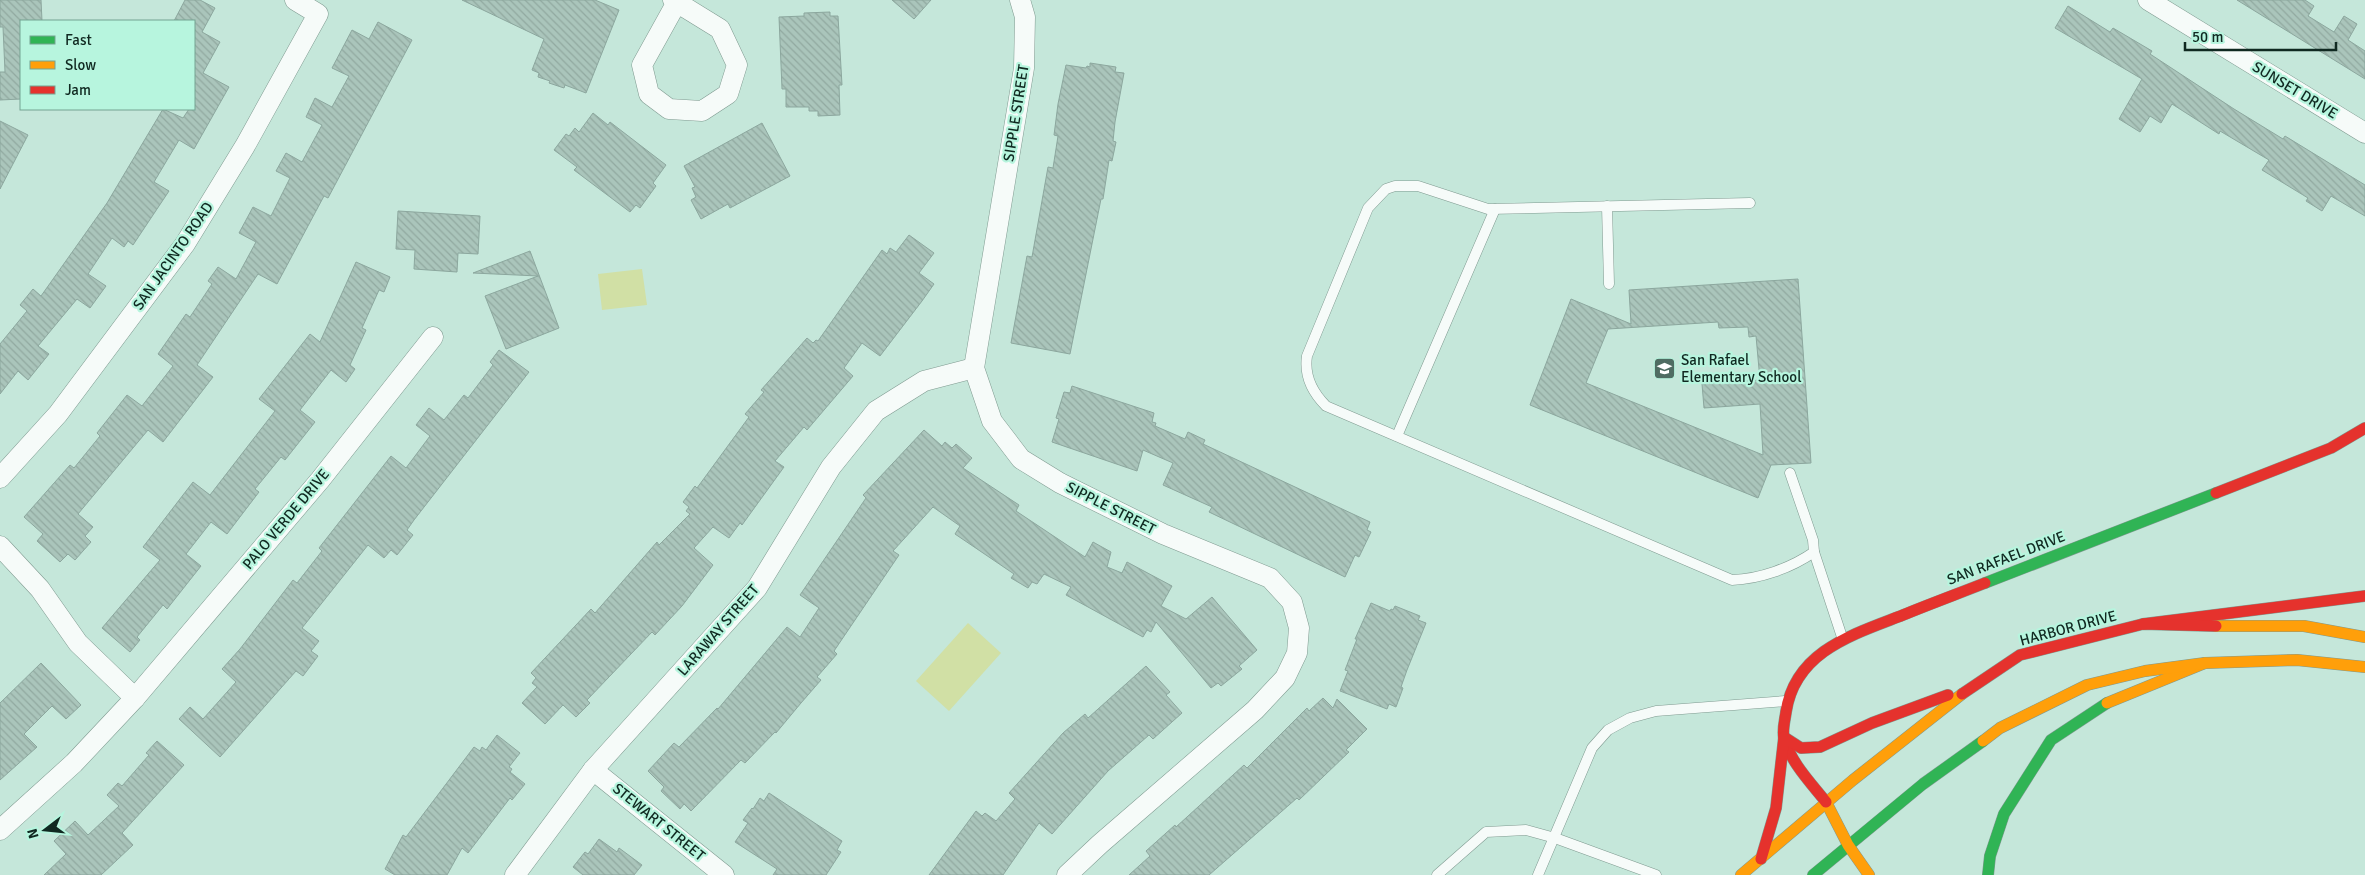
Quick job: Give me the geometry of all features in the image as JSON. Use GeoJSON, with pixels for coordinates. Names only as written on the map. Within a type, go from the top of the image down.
{"type":"FeatureCollection","features":[{"type":"Feature","properties":{"kind":"main road","name":"SAN RAFAEL DRIVE"},"geometry":{"type":"LineString","coordinates":[[1869,875],[1848,846],[1826,802],[1796,763],[1784,737],[1786,701],[1802,670],[1821,652],[1843,638],[2331,448],[2365,428]]}},
{"type":"Feature","properties":{"kind":"main road"},"geometry":{"type":"LineString","coordinates":[[2143,624],[2365,596]]}},
{"type":"Feature","properties":{"kind":"main road","name":"HARBOR DRIVE"},"geometry":{"type":"LineString","coordinates":[[1741,875],[1826,802],[1973,686],[2020,655],[2143,624],[2180,626],[2304,626],[2365,637]]}},
{"type":"Feature","properties":{"kind":"main road"},"geometry":{"type":"LineString","coordinates":[[1813,875],[1923,784],[2000,728],[2087,685],[2145,671],[2205,663],[2297,660],[2365,667]]}},
{"type":"Feature","properties":{"kind":"main road"},"geometry":{"type":"LineString","coordinates":[[1988,875],[1990,856],[2004,814],[2051,740],[2114,699],[2205,663]]}},
{"type":"Feature","properties":{"kind":"main road"},"geometry":{"type":"LineString","coordinates":[[1761,859],[1776,808],[1784,737],[1802,748],[1820,747],[1872,723],[1973,686]]}},
{"type":"Feature","properties":{"kind":"street","name":"SAN JACINTO ROAD"},"geometry":{"type":"LineString","coordinates":[[0,478],[58,414],[184,244],[245,146],[318,14],[296,0]]}},
{"type":"Feature","properties":{"kind":"street","name":"SIPPLE STREET"},"geometry":{"type":"LineString","coordinates":[[1020,0],[1025,17],[1024,68],[974,368],[992,421],[1021,459],[1060,483],[1163,534],[1270,578],[1292,602],[1299,628],[1297,652],[1285,678],[1255,710],[1100,844],[1067,875]]}},
{"type":"Feature","properties":{"kind":"street","name":"SUNSET DRIVE"},"geometry":{"type":"LineString","coordinates":[[2148,0],[2365,133]]}},
{"type":"Feature","properties":{"kind":"street"},"geometry":{"type":"LineString","coordinates":[[675,1],[720,29],[737,65],[728,94],[702,111],[669,110],[649,94],[642,65],[675,1]]}},
{"type":"Feature","properties":{"kind":"street","name":"PALO VERDE DRIVE"},"geometry":{"type":"LineString","coordinates":[[0,830],[74,763],[135,698],[320,480],[433,337]]}},
{"type":"Feature","properties":{"kind":"street","name":"LARAWAY STREET"},"geometry":{"type":"LineString","coordinates":[[515,875],[593,770],[757,588],[831,467],[876,411],[924,381],[974,368]]}},
{"type":"Feature","properties":{"kind":"street"},"geometry":{"type":"LineString","coordinates":[[0,546],[40,589],[78,643],[135,698]]}},
{"type":"Feature","properties":{"kind":"street","name":"STEWART STREET"},"geometry":{"type":"LineString","coordinates":[[593,770],[724,875]]}},
{"type":"Feature","properties":{"kind":"lane"},"geometry":{"type":"LineString","coordinates":[[1750,203],[1488,209],[1418,186],[1407,185],[1386,189],[1368,208],[1307,356],[1305,366],[1311,388],[1326,406],[1732,580],[1745,580],[1773,571],[1800,561],[1814,552]]}},
{"type":"Feature","properties":{"kind":"lane"},"geometry":{"type":"LineString","coordinates":[[1607,206],[1609,284]]}},
{"type":"Feature","properties":{"kind":"lane"},"geometry":{"type":"LineString","coordinates":[[1397,436],[1495,209]]}},
{"type":"Feature","properties":{"kind":"lane"},"geometry":{"type":"LineString","coordinates":[[1790,473],[1843,638]]}},
{"type":"Feature","properties":{"kind":"lane"},"geometry":{"type":"LineString","coordinates":[[1538,875],[1592,748],[1608,730],[1630,718],[1656,711],[1786,701]]}},
{"type":"Feature","properties":{"kind":"lane"},"geometry":{"type":"LineString","coordinates":[[1437,875],[1486,832],[1526,830],[1555,838],[1656,875]]}},
{"type":"Feature","properties":{"kind":"green space"},"geometry":{"type":"Polygon","coordinates":[[[642,269],[647,305],[602,310],[598,274],[642,269]]]}},
{"type":"Feature","properties":{"kind":"green space"},"geometry":{"type":"Polygon","coordinates":[[[968,623],[1001,653],[949,711],[916,681],[968,623]]]}},
{"type":"Feature","properties":{"kind":"building"},"geometry":{"type":"Polygon","coordinates":[[[0,0],[41,0],[42,20],[20,20],[20,99],[0,100],[0,72],[5,72],[3,27],[0,27],[0,0]]]}},
{"type":"Feature","properties":{"kind":"building"},"geometry":{"type":"Polygon","coordinates":[[[185,0],[200,0],[215,8],[202,32],[220,42],[203,73],[229,87],[194,149],[179,140],[154,182],[169,191],[133,245],[128,241],[124,247],[112,238],[88,274],[106,286],[90,308],[77,299],[38,346],[49,354],[28,380],[18,371],[0,394],[0,344],[27,311],[20,305],[33,289],[41,296],[107,203],[162,110],[183,118],[188,110],[195,110],[195,20],[175,20],[185,0]]]}},
{"type":"Feature","properties":{"kind":"building"},"geometry":{"type":"Polygon","coordinates":[[[462,0],[595,0],[619,10],[586,93],[565,85],[564,88],[549,83],[550,81],[538,77],[539,73],[532,70],[544,39],[462,0]]]}},
{"type":"Feature","properties":{"kind":"building"},"geometry":{"type":"Polygon","coordinates":[[[892,0],[931,0],[914,19],[892,0]]]}},
{"type":"Feature","properties":{"kind":"building"},"geometry":{"type":"Polygon","coordinates":[[[2237,0],[2305,0],[2314,6],[2308,16],[2334,32],[2344,16],[2357,24],[2348,40],[2365,51],[2365,79],[2237,0]]]}},
{"type":"Feature","properties":{"kind":"building"},"geometry":{"type":"Polygon","coordinates":[[[2068,6],[2110,32],[2113,28],[2152,51],[2150,54],[2234,109],[2283,139],[2285,136],[2365,185],[2365,216],[2331,196],[2322,211],[2306,201],[2308,198],[2262,170],[2269,160],[2220,131],[2219,134],[2172,104],[2161,123],[2150,116],[2140,132],[2119,119],[2142,79],[2055,28],[2068,6]]]}},
{"type":"Feature","properties":{"kind":"building"},"geometry":{"type":"Polygon","coordinates":[[[830,12],[830,16],[838,16],[842,85],[839,85],[840,115],[818,116],[818,111],[809,111],[809,107],[786,107],[786,89],[782,89],[779,17],[804,16],[804,13],[830,12]]]}},
{"type":"Feature","properties":{"kind":"building"},"geometry":{"type":"Polygon","coordinates":[[[378,22],[412,40],[328,198],[324,196],[277,284],[258,274],[197,365],[213,377],[163,442],[148,430],[78,514],[93,527],[85,536],[91,542],[75,560],[68,554],[60,562],[37,541],[43,534],[24,517],[70,465],[74,468],[100,436],[97,433],[127,395],[142,406],[173,366],[158,354],[186,314],[190,317],[212,284],[208,281],[218,267],[236,279],[256,242],[239,233],[253,207],[271,216],[290,178],[276,171],[286,153],[302,162],[322,125],[306,117],[315,98],[332,107],[349,76],[332,68],[352,30],[369,39],[378,22]]]}},
{"type":"Feature","properties":{"kind":"building"},"geometry":{"type":"Polygon","coordinates":[[[1090,63],[1116,67],[1115,72],[1124,73],[1115,122],[1113,141],[1116,142],[1112,161],[1109,160],[1103,199],[1101,199],[1070,354],[1011,343],[1027,256],[1032,257],[1048,167],[1053,168],[1058,136],[1054,135],[1066,65],[1086,68],[1087,66],[1090,67],[1090,63]]]}},
{"type":"Feature","properties":{"kind":"building"},"geometry":{"type":"Polygon","coordinates":[[[593,113],[608,125],[610,122],[666,165],[653,183],[656,186],[640,208],[636,205],[630,212],[574,170],[577,167],[554,150],[566,134],[569,136],[575,128],[579,132],[593,113]]]}},
{"type":"Feature","properties":{"kind":"building"},"geometry":{"type":"Polygon","coordinates":[[[0,121],[28,135],[0,189],[0,121]]]}},
{"type":"Feature","properties":{"kind":"building"},"geometry":{"type":"Polygon","coordinates":[[[762,123],[790,176],[730,208],[728,204],[701,219],[691,200],[696,197],[692,188],[695,187],[684,166],[762,123]]]}},
{"type":"Feature","properties":{"kind":"building"},"geometry":{"type":"Polygon","coordinates":[[[398,211],[480,216],[478,254],[458,253],[457,272],[414,269],[415,250],[396,249],[398,211]]]}},
{"type":"Feature","properties":{"kind":"building"},"geometry":{"type":"Polygon","coordinates":[[[909,235],[934,253],[919,273],[934,284],[922,301],[880,356],[862,343],[844,368],[853,376],[807,430],[804,427],[775,461],[784,467],[742,525],[740,523],[729,538],[713,527],[694,548],[713,565],[682,606],[655,635],[652,632],[587,700],[590,703],[576,717],[563,705],[545,724],[522,703],[537,687],[532,683],[536,678],[531,673],[591,609],[595,613],[657,542],[659,545],[690,514],[686,511],[689,507],[683,502],[695,486],[697,488],[749,417],[745,414],[764,392],[761,390],[807,338],[813,343],[816,340],[818,341],[882,250],[887,254],[890,248],[896,252],[909,235]]]}},
{"type":"Feature","properties":{"kind":"building"},"geometry":{"type":"Polygon","coordinates":[[[530,251],[559,328],[506,349],[485,296],[538,276],[473,273],[530,251]]]}},
{"type":"Feature","properties":{"kind":"building"},"geometry":{"type":"Polygon","coordinates":[[[356,262],[390,277],[384,292],[379,290],[362,328],[366,330],[350,365],[355,369],[346,382],[331,370],[300,410],[315,422],[285,460],[281,457],[255,489],[259,492],[227,534],[211,522],[186,554],[201,566],[167,609],[163,605],[137,637],[140,640],[130,652],[102,628],[160,560],[143,547],[193,482],[210,495],[275,411],[259,399],[310,334],[320,342],[356,262]]]}},
{"type":"Feature","properties":{"kind":"building"},"geometry":{"type":"Polygon","coordinates":[[[1798,279],[1811,463],[1771,465],[1758,498],[1530,405],[1571,299],[1631,324],[1629,290],[1798,279]],[[1718,322],[1608,329],[1586,383],[1763,455],[1760,404],[1704,408],[1702,384],[1760,380],[1756,336],[1749,337],[1748,327],[1719,328],[1718,322]]]}},
{"type":"Feature","properties":{"kind":"building"},"geometry":{"type":"Polygon","coordinates":[[[499,350],[529,372],[414,520],[407,530],[413,535],[397,555],[391,550],[384,558],[368,545],[302,628],[319,641],[311,651],[318,656],[303,676],[296,671],[220,757],[179,719],[190,707],[203,719],[236,682],[222,669],[240,649],[293,580],[297,583],[322,551],[319,548],[391,456],[406,468],[430,436],[416,425],[429,408],[444,420],[464,395],[468,398],[493,365],[490,362],[499,350]]]}},
{"type":"Feature","properties":{"kind":"building"},"geometry":{"type":"Polygon","coordinates":[[[1072,386],[1154,413],[1152,422],[1156,423],[1155,426],[1185,439],[1188,432],[1205,440],[1203,444],[1370,522],[1367,530],[1371,532],[1359,557],[1355,555],[1345,577],[1209,512],[1212,507],[1163,485],[1173,463],[1143,450],[1137,471],[1052,442],[1059,419],[1056,418],[1064,392],[1070,393],[1072,386]]]}},
{"type":"Feature","properties":{"kind":"building"},"geometry":{"type":"Polygon","coordinates":[[[924,430],[942,446],[945,442],[952,448],[956,444],[972,458],[963,468],[1019,505],[1016,511],[1085,557],[1093,542],[1111,552],[1107,567],[1122,573],[1127,562],[1172,586],[1161,606],[1186,619],[1212,597],[1257,650],[1239,666],[1242,669],[1221,686],[1218,683],[1211,688],[1156,622],[1151,632],[1147,630],[1143,637],[1066,595],[1071,587],[1044,574],[1037,584],[1032,582],[1028,588],[1011,578],[1014,574],[955,534],[960,526],[933,507],[893,551],[899,555],[834,651],[837,654],[817,677],[821,680],[776,733],[745,763],[741,760],[691,811],[684,804],[680,809],[661,791],[664,787],[648,771],[674,743],[679,747],[718,709],[787,627],[800,637],[819,608],[800,595],[866,498],[863,495],[924,430]]]}},
{"type":"Feature","properties":{"kind":"building"},"geometry":{"type":"Polygon","coordinates":[[[1371,603],[1390,611],[1395,606],[1420,616],[1418,620],[1426,623],[1407,670],[1396,707],[1389,704],[1387,709],[1340,691],[1348,671],[1345,670],[1357,639],[1355,639],[1371,603]]]}},
{"type":"Feature","properties":{"kind":"building"},"geometry":{"type":"Polygon","coordinates":[[[41,663],[81,705],[66,719],[52,706],[24,734],[37,747],[0,780],[0,703],[41,663]]]}},
{"type":"Feature","properties":{"kind":"building"},"geometry":{"type":"Polygon","coordinates":[[[1146,666],[1170,692],[1166,695],[1182,713],[1153,739],[1149,735],[1108,771],[1052,834],[1039,823],[1003,875],[929,875],[976,811],[982,816],[985,813],[996,821],[1015,799],[1009,793],[1063,733],[1085,714],[1088,718],[1146,666]]]}},
{"type":"Feature","properties":{"kind":"building"},"geometry":{"type":"Polygon","coordinates":[[[1323,698],[1333,708],[1337,699],[1367,729],[1346,750],[1349,752],[1299,800],[1297,798],[1209,875],[1129,875],[1150,856],[1146,851],[1175,825],[1176,827],[1244,765],[1247,768],[1307,708],[1309,711],[1323,698]]]}},
{"type":"Feature","properties":{"kind":"building"},"geometry":{"type":"Polygon","coordinates":[[[497,735],[520,753],[509,767],[512,769],[510,772],[525,784],[512,800],[510,798],[468,853],[462,848],[447,875],[395,875],[385,869],[403,835],[406,837],[474,747],[480,751],[482,747],[486,750],[497,735]]]}},
{"type":"Feature","properties":{"kind":"building"},"geometry":{"type":"Polygon","coordinates":[[[157,741],[184,765],[122,833],[133,845],[101,875],[44,875],[66,854],[54,841],[75,821],[88,835],[119,806],[107,795],[118,783],[122,786],[149,755],[146,753],[157,741]]]}},
{"type":"Feature","properties":{"kind":"building"},"geometry":{"type":"Polygon","coordinates":[[[769,793],[842,841],[837,850],[841,852],[826,875],[773,875],[777,869],[735,842],[748,823],[743,820],[760,798],[764,801],[769,793]]]}},
{"type":"Feature","properties":{"kind":"building"},"geometry":{"type":"Polygon","coordinates":[[[599,839],[617,852],[619,848],[642,865],[634,875],[583,875],[573,867],[585,852],[588,854],[599,839]]]}},
{"type":"Feature","properties":{"kind":"traffic: fast"},"geometry":{"type":"LineString","coordinates":[[1985,583],[2216,493]]}},
{"type":"Feature","properties":{"kind":"traffic: fast"},"geometry":{"type":"LineString","coordinates":[[1988,875],[1990,856],[2004,814],[2051,740],[2107,703]]}},
{"type":"Feature","properties":{"kind":"traffic: fast"},"geometry":{"type":"LineString","coordinates":[[1813,875],[1923,784],[1983,741]]}},
{"type":"Feature","properties":{"kind":"traffic: slow"},"geometry":{"type":"LineString","coordinates":[[2216,626],[2304,626],[2365,637]]}},
{"type":"Feature","properties":{"kind":"traffic: slow"},"geometry":{"type":"LineString","coordinates":[[1983,741],[2000,728],[2087,685],[2145,671],[2205,663],[2297,660],[2365,667]]}},
{"type":"Feature","properties":{"kind":"traffic: slow"},"geometry":{"type":"LineString","coordinates":[[2107,703],[2205,663]]}},
{"type":"Feature","properties":{"kind":"traffic: slow"},"geometry":{"type":"LineString","coordinates":[[1741,875],[1853,780],[1962,694]]}},
{"type":"Feature","properties":{"kind":"traffic: slow"},"geometry":{"type":"LineString","coordinates":[[1826,802],[1848,845],[1869,875]]}},
{"type":"Feature","properties":{"kind":"traffic: jam"},"geometry":{"type":"LineString","coordinates":[[2216,493],[2331,448],[2365,428]]}},
{"type":"Feature","properties":{"kind":"traffic: jam"},"geometry":{"type":"LineString","coordinates":[[1826,802],[1796,764],[1784,738],[1783,728],[1786,712],[1792,691],[1801,674],[1814,660],[1847,638],[1985,583]]}},
{"type":"Feature","properties":{"kind":"traffic: jam"},"geometry":{"type":"LineString","coordinates":[[2143,624],[2365,596]]}},
{"type":"Feature","properties":{"kind":"traffic: jam"},"geometry":{"type":"LineString","coordinates":[[1962,694],[2020,655],[2143,624],[2216,626]]}},
{"type":"Feature","properties":{"kind":"traffic: jam"},"geometry":{"type":"LineString","coordinates":[[1761,859],[1776,808],[1784,737],[1801,748],[1820,747],[1872,723],[1948,695]]}},
{"type":"Feature","properties":{"kind":"place","name":"San Rafael Elementary School"},"geometry":{"type":"Point","coordinates":[1665,369]}}]}
